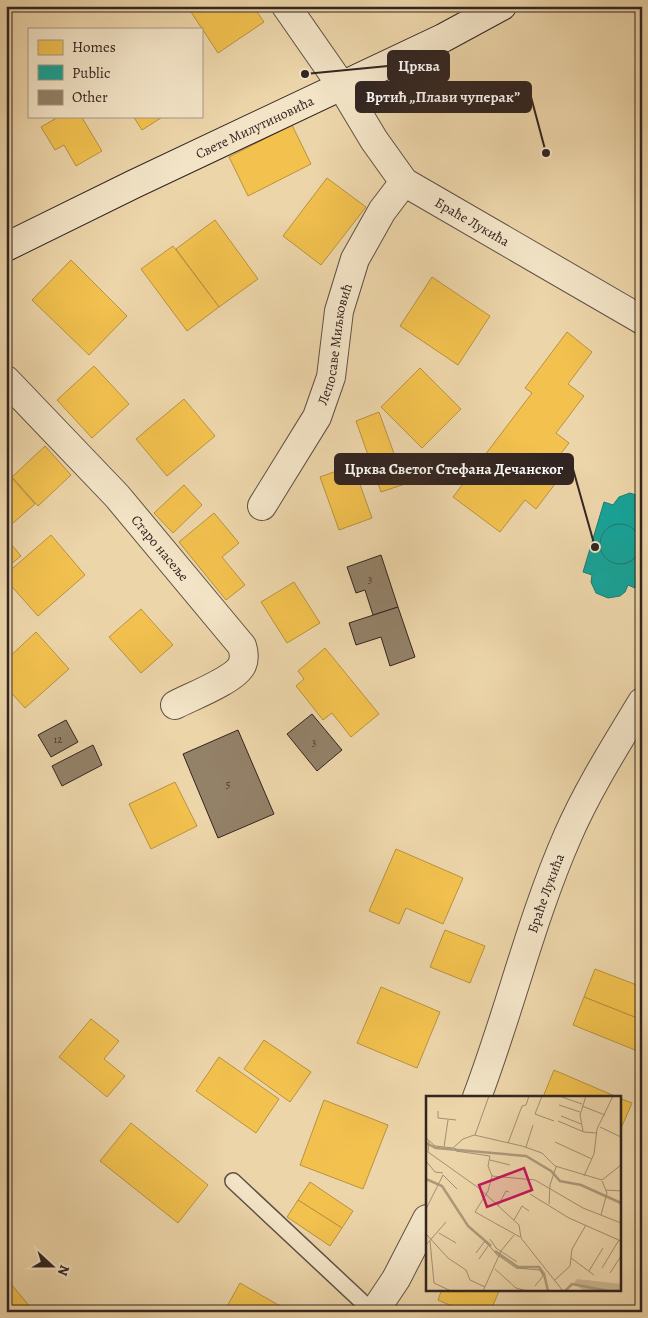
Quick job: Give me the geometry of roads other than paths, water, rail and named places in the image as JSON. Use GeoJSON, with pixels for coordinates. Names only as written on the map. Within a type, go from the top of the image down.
{"type":"FeatureCollection","features":[{"type":"Feature","properties":{"kind":"street","name":"Браће Лукића"},"geometry":{"type":"LineString","coordinates":[[286,6],[341,85],[374,140],[404,182],[642,320]]}},
{"type":"Feature","properties":{"kind":"street","name":"Свете Милутиновића"},"geometry":{"type":"LineString","coordinates":[[6,247],[341,85],[443,38],[502,6]]}},
{"type":"Feature","properties":{"kind":"street","name":"Лепосаве Миљковић"},"geometry":{"type":"LineString","coordinates":[[262,506],[317,417],[331,377],[339,311],[355,260],[382,211],[404,182]]}},
{"type":"Feature","properties":{"kind":"street","name":"Старо насеље"},"geometry":{"type":"LineString","coordinates":[[6,380],[117,496],[242,646],[244,658],[238,671],[230,678],[174,705]]}},
{"type":"Feature","properties":{"kind":"street","name":"Браће Лукића"},"geometry":{"type":"LineString","coordinates":[[478,1096],[541,907],[569,834],[609,758],[642,702]]}},
{"type":"Feature","properties":{"kind":"street"},"geometry":{"type":"LineString","coordinates":[[373,1312],[396,1279],[426,1221]]}},
{"type":"Feature","properties":{"kind":"lane"},"geometry":{"type":"LineString","coordinates":[[233,1181],[373,1312]]}},
{"type":"Feature","properties":{"kind":"place","name":"Црква"},"geometry":{"type":"Point","coordinates":[305,74]}},
{"type":"Feature","properties":{"kind":"place","name":"Вртић „Плави чуперак”"},"geometry":{"type":"Point","coordinates":[546,153]}},
{"type":"Feature","properties":{"kind":"place","name":"Црква Светог Стефана Дечанског"},"geometry":{"type":"Point","coordinates":[595,547]}}]}
